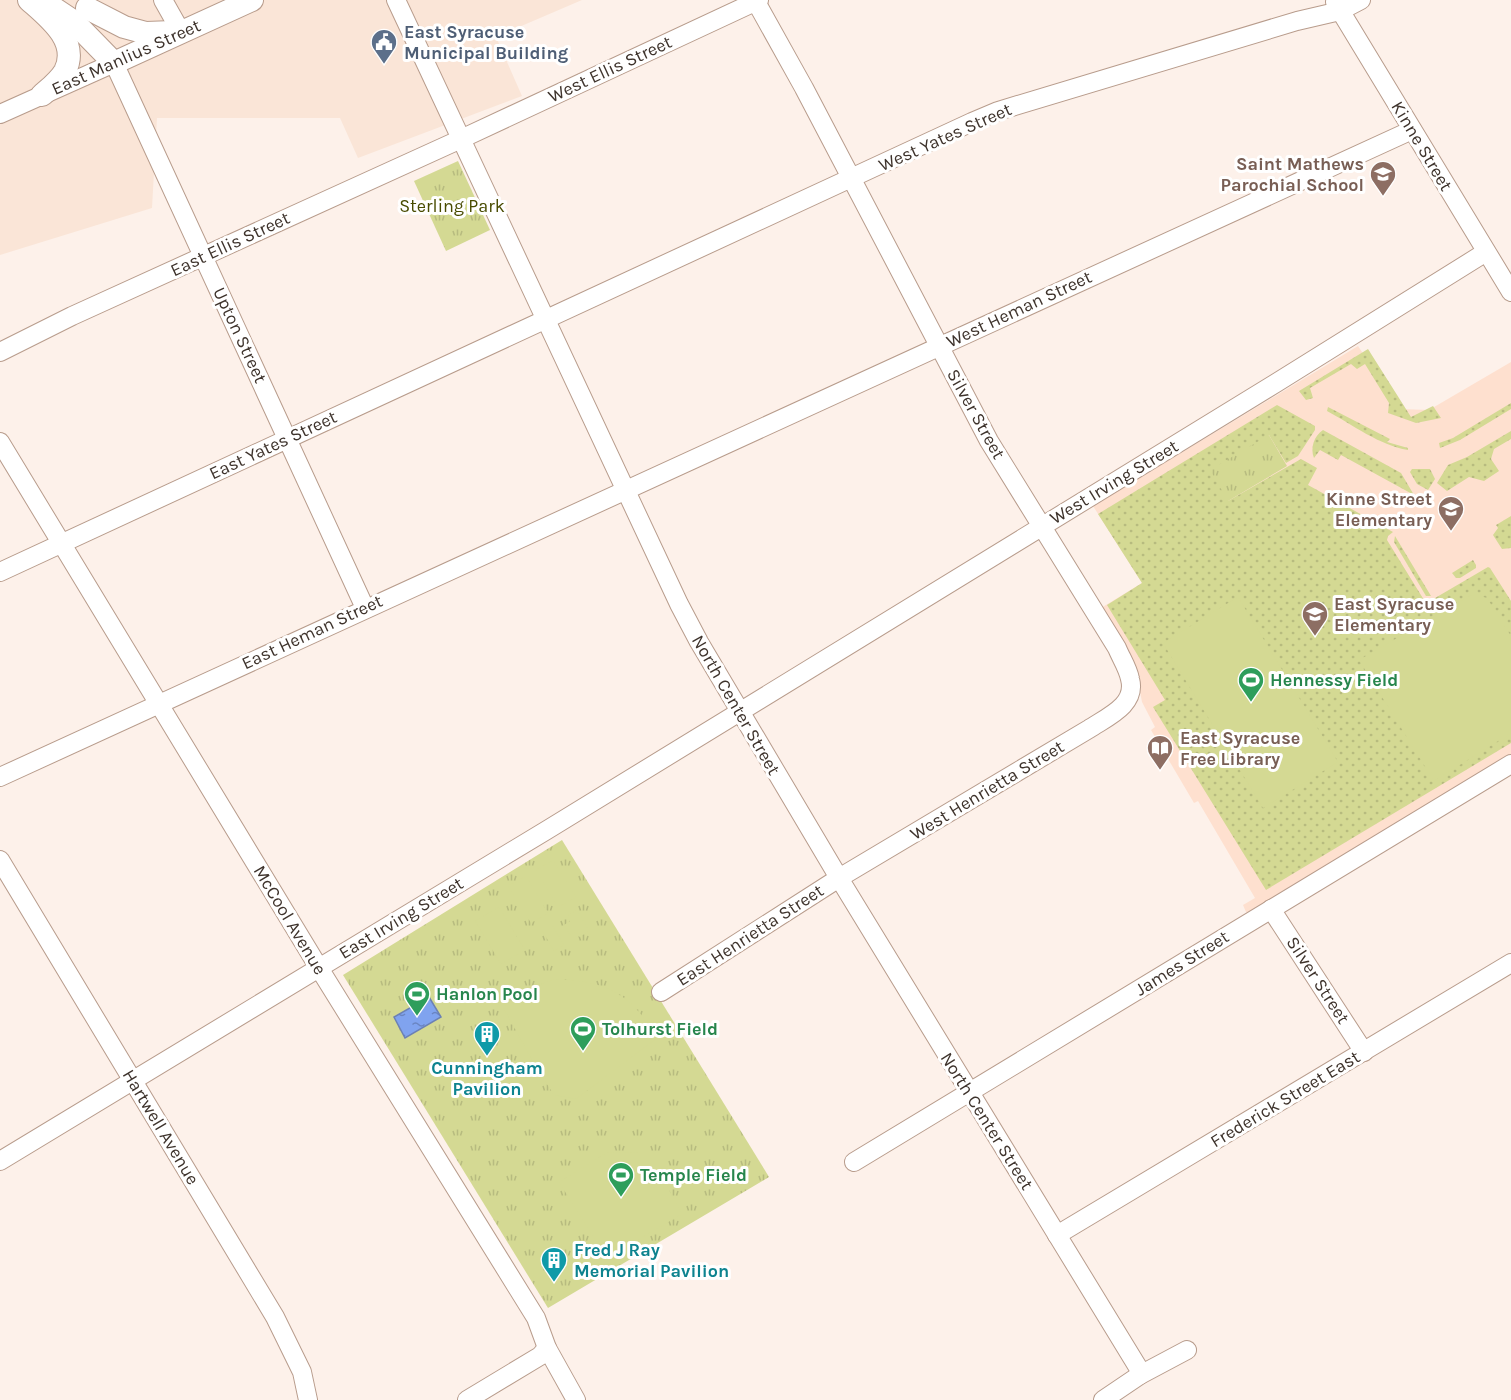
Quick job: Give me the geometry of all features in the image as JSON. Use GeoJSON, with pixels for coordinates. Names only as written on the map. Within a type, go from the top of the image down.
{"type":"FeatureCollection","features":[{"type":"Feature","properties":{"kind":"main road"},"geometry":{"type":"LineString","coordinates":[[29,0],[54,22],[63,34],[68,48],[65,71],[42,95]]}},
{"type":"Feature","properties":{"kind":"main road"},"geometry":{"type":"LineString","coordinates":[[40,0],[56,8],[73,21],[114,63]]}},
{"type":"Feature","properties":{"kind":"main road"},"geometry":{"type":"LineString","coordinates":[[59,0],[87,8],[124,27],[146,33],[181,32]]}},
{"type":"Feature","properties":{"kind":"main road","name":"East Manlius Street"},"geometry":{"type":"LineString","coordinates":[[114,63],[252,0]]}},
{"type":"Feature","properties":{"kind":"main road"},"geometry":{"type":"LineString","coordinates":[[87,8],[104,24],[113,37],[116,51],[114,63]]}},
{"type":"Feature","properties":{"kind":"street"},"geometry":{"type":"LineString","coordinates":[[163,0],[181,32]]}},
{"type":"Feature","properties":{"kind":"street","name":"North Center Street"},"geometry":{"type":"LineString","coordinates":[[396,0],[679,604],[699,642],[839,878],[1139,1369],[1140,1375]]}},
{"type":"Feature","properties":{"kind":"street","name":"West Ellis Street"},"geometry":{"type":"LineString","coordinates":[[461,139],[757,0]]}},
{"type":"Feature","properties":{"kind":"street","name":"Silver Street"},"geometry":{"type":"LineString","coordinates":[[757,0],[989,441],[1117,648],[1131,679],[1129,697]]}},
{"type":"Feature","properties":{"kind":"street","name":"West Yates Street"},"geometry":{"type":"LineString","coordinates":[[546,320],[998,111],[1297,21],[1337,5],[1361,0]]}},
{"type":"Feature","properties":{"kind":"street","name":"Kinne Street"},"geometry":{"type":"LineString","coordinates":[[1337,5],[1511,292]]}},
{"type":"Feature","properties":{"kind":"street","name":"East Manlius Street"},"geometry":{"type":"LineString","coordinates":[[0,114],[114,63]]}},
{"type":"Feature","properties":{"kind":"street","name":"Upton Street"},"geometry":{"type":"LineString","coordinates":[[114,63],[365,608]]}},
{"type":"Feature","properties":{"kind":"street","name":"West Heman Street"},"geometry":{"type":"LineString","coordinates":[[625,489],[1412,130]]}},
{"type":"Feature","properties":{"kind":"street","name":"East Ellis Street"},"geometry":{"type":"LineString","coordinates":[[0,352],[203,256],[461,139]]}},
{"type":"Feature","properties":{"kind":"street","name":"West Irving Street"},"geometry":{"type":"LineString","coordinates":[[739,711],[1486,252]]}},
{"type":"Feature","properties":{"kind":"street","name":"East Yates Street"},"geometry":{"type":"LineString","coordinates":[[0,572],[546,320]]}},
{"type":"Feature","properties":{"kind":"street","name":"McCool Avenue"},"geometry":{"type":"LineString","coordinates":[[0,442],[319,968],[536,1318],[546,1348],[576,1400]]}},
{"type":"Feature","properties":{"kind":"street","name":"East Heman Street"},"geometry":{"type":"LineString","coordinates":[[0,777],[625,489]]}},
{"type":"Feature","properties":{"kind":"street","name":"West Henrietta Street"},"geometry":{"type":"LineString","coordinates":[[839,878],[1089,729],[1125,705],[1129,697]]}},
{"type":"Feature","properties":{"kind":"street","name":"East Irving Street"},"geometry":{"type":"LineString","coordinates":[[0,1161],[739,711]]}},
{"type":"Feature","properties":{"kind":"street","name":"James Street"},"geometry":{"type":"LineString","coordinates":[[854,1162],[1511,764]]}},
{"type":"Feature","properties":{"kind":"street","name":"Hartwell Avenue"},"geometry":{"type":"LineString","coordinates":[[0,860],[276,1317],[302,1372],[308,1400]]}},
{"type":"Feature","properties":{"kind":"street","name":"East Henrietta Street"},"geometry":{"type":"LineString","coordinates":[[661,992],[839,878]]}},
{"type":"Feature","properties":{"kind":"street","name":"Silver Street"},"geometry":{"type":"LineString","coordinates":[[1271,909],[1364,1052]]}},
{"type":"Feature","properties":{"kind":"street","name":"Frederick Street East"},"geometry":{"type":"LineString","coordinates":[[1057,1234],[1511,963]]}},
{"type":"Feature","properties":{"kind":"street"},"geometry":{"type":"LineString","coordinates":[[467,1400],[540,1356],[546,1348]]}},
{"type":"Feature","properties":{"kind":"street"},"geometry":{"type":"LineString","coordinates":[[1103,1400],[1140,1375],[1187,1350]]}},
{"type":"Feature","properties":{"kind":"shaded area"},"geometry":{"type":"Polygon","coordinates":[[[0,0],[582,0],[496,37],[522,96],[358,158],[340,118],[157,118],[152,208],[0,255],[0,0]]]}},
{"type":"Feature","properties":{"kind":"shaded area","name":"East Syracuse Elementary"},"geometry":{"type":"Polygon","coordinates":[[[1358,346],[1400,409],[1429,410],[1511,362],[1511,758],[1252,914],[1246,912],[1243,905],[1255,898],[1198,801],[1194,803],[1151,730],[1155,727],[1142,702],[1135,666],[1101,608],[1142,583],[1093,506],[1358,346]]]}},
{"type":"Feature","properties":{"kind":"green space","name":"Sterling Park"},"geometry":{"type":"Polygon","coordinates":[[[458,161],[490,230],[446,251],[414,181],[458,161]]]}},
{"type":"Feature","properties":{"kind":"green space"},"geometry":{"type":"Polygon","coordinates":[[[1368,349],[1411,417],[1433,406],[1441,418],[1416,423],[1388,413],[1389,403],[1365,364],[1357,369],[1351,364],[1310,388],[1313,398],[1306,400],[1299,391],[1368,349]]]}},
{"type":"Feature","properties":{"kind":"green space"},"geometry":{"type":"Polygon","coordinates":[[[1511,403],[1511,409],[1460,440],[1440,448],[1439,443],[1453,438],[1511,403]]]}},
{"type":"Feature","properties":{"kind":"green space","name":"East Syracuse Elementary"},"geometry":{"type":"Polygon","coordinates":[[[1277,405],[1315,426],[1315,430],[1298,456],[1286,463],[1269,435],[1228,501],[1301,459],[1317,468],[1308,485],[1393,532],[1387,540],[1424,600],[1430,601],[1488,567],[1490,568],[1511,601],[1511,743],[1266,890],[1153,707],[1165,700],[1107,605],[1142,583],[1098,514],[1277,405]]]}},
{"type":"Feature","properties":{"kind":"green space"},"geometry":{"type":"Polygon","coordinates":[[[1328,407],[1390,439],[1387,442],[1408,448],[1408,450],[1387,444],[1366,434],[1327,411],[1328,407]]]}},
{"type":"Feature","properties":{"kind":"green space"},"geometry":{"type":"Polygon","coordinates":[[[1323,430],[1401,473],[1414,495],[1341,455],[1338,460],[1320,450],[1314,458],[1312,450],[1314,442],[1323,430]]]}},
{"type":"Feature","properties":{"kind":"green space"},"geometry":{"type":"Polygon","coordinates":[[[1511,431],[1511,439],[1494,449],[1491,459],[1499,471],[1484,481],[1469,477],[1447,491],[1437,483],[1448,465],[1467,457],[1511,431]]]}},
{"type":"Feature","properties":{"kind":"green space"},"geometry":{"type":"Polygon","coordinates":[[[1269,435],[1287,466],[1228,501],[1210,470],[1269,435]]]}},
{"type":"Feature","properties":{"kind":"green space"},"geometry":{"type":"Polygon","coordinates":[[[1412,469],[1430,469],[1435,479],[1428,490],[1417,484],[1410,472],[1412,469]]]}},
{"type":"Feature","properties":{"kind":"green space"},"geometry":{"type":"Polygon","coordinates":[[[1511,516],[1511,548],[1502,549],[1493,535],[1498,528],[1496,525],[1511,516]]]}},
{"type":"Feature","properties":{"kind":"green space"},"geometry":{"type":"Polygon","coordinates":[[[1395,536],[1431,596],[1426,596],[1394,542],[1395,536]]]}},
{"type":"Feature","properties":{"kind":"green space"},"geometry":{"type":"Polygon","coordinates":[[[1473,560],[1476,568],[1456,578],[1452,573],[1473,560]]]}},
{"type":"Feature","properties":{"kind":"green space"},"geometry":{"type":"Polygon","coordinates":[[[1473,594],[1487,598],[1511,636],[1511,733],[1434,781],[1359,660],[1473,594]]]}},
{"type":"Feature","properties":{"kind":"green space","name":"Hennessy Field"},"geometry":{"type":"Polygon","coordinates":[[[1238,597],[1338,762],[1263,808],[1163,643],[1238,597]]]}},
{"type":"Feature","properties":{"kind":"green space"},"geometry":{"type":"Polygon","coordinates":[[[562,840],[769,1177],[548,1308],[343,975],[562,840]]]}},
{"type":"Feature","properties":{"kind":"green space"},"geometry":{"type":"Polygon","coordinates":[[[553,860],[576,897],[558,907],[536,870],[553,860]]]}},
{"type":"Feature","properties":{"kind":"green space"},"geometry":{"type":"Polygon","coordinates":[[[526,876],[548,913],[531,923],[508,886],[526,876]]]}},
{"type":"Feature","properties":{"kind":"green space"},"geometry":{"type":"Polygon","coordinates":[[[499,907],[525,950],[501,964],[475,921],[499,907]]]}},
{"type":"Feature","properties":{"kind":"green space"},"geometry":{"type":"Polygon","coordinates":[[[577,910],[589,931],[579,937],[576,932],[570,935],[564,925],[570,921],[567,916],[577,910]]]}},
{"type":"Feature","properties":{"kind":"green space"},"geometry":{"type":"Polygon","coordinates":[[[552,925],[564,945],[554,951],[542,930],[552,925]]]}},
{"type":"Feature","properties":{"kind":"green space","name":"Tolhurst Field"},"geometry":{"type":"Polygon","coordinates":[[[555,979],[589,983],[615,992],[637,1010],[657,1038],[576,1099],[554,1095],[503,1007],[528,989],[555,979]]]}},
{"type":"Feature","properties":{"kind":"green space","name":"Temple Field"},"geometry":{"type":"Polygon","coordinates":[[[639,1152],[659,1171],[682,1214],[612,1255],[604,1254],[559,1182],[606,1153],[639,1152]]]}},
{"type":"Feature","properties":{"kind":"water","name":"Hanlon Pool"},"geometry":{"type":"Polygon","coordinates":[[[429,997],[441,1017],[405,1038],[394,1017],[429,997]]]}},
{"type":"Feature","properties":{"kind":"place","name":"East Syracuse Municipal Building"},"geometry":{"type":"Point","coordinates":[384,65]}},
{"type":"Feature","properties":{"kind":"place","name":"Saint Mathews Parochial School"},"geometry":{"type":"Point","coordinates":[1383,197]}},
{"type":"Feature","properties":{"kind":"place","name":"Kinne Street Elementary"},"geometry":{"type":"Point","coordinates":[1451,532]}},
{"type":"Feature","properties":{"kind":"place","name":"East Syracuse Elementary"},"geometry":{"type":"Point","coordinates":[1315,637]}},
{"type":"Feature","properties":{"kind":"place","name":"Hennessy Field"},"geometry":{"type":"Point","coordinates":[1251,703]}},
{"type":"Feature","properties":{"kind":"place","name":"East Syracuse Free Library"},"geometry":{"type":"Point","coordinates":[1160,771]}},
{"type":"Feature","properties":{"kind":"place","name":"Hanlon Pool"},"geometry":{"type":"Point","coordinates":[417,1017]}},
{"type":"Feature","properties":{"kind":"place","name":"Tolhurst Field"},"geometry":{"type":"Point","coordinates":[583,1052]}},
{"type":"Feature","properties":{"kind":"place","name":"Cunningham Pavilion"},"geometry":{"type":"Point","coordinates":[487,1057]}},
{"type":"Feature","properties":{"kind":"place","name":"Temple Field"},"geometry":{"type":"Point","coordinates":[621,1198]}},
{"type":"Feature","properties":{"kind":"place","name":"Fred J Ray Memorial Pavilion"},"geometry":{"type":"Point","coordinates":[554,1283]}}]}
